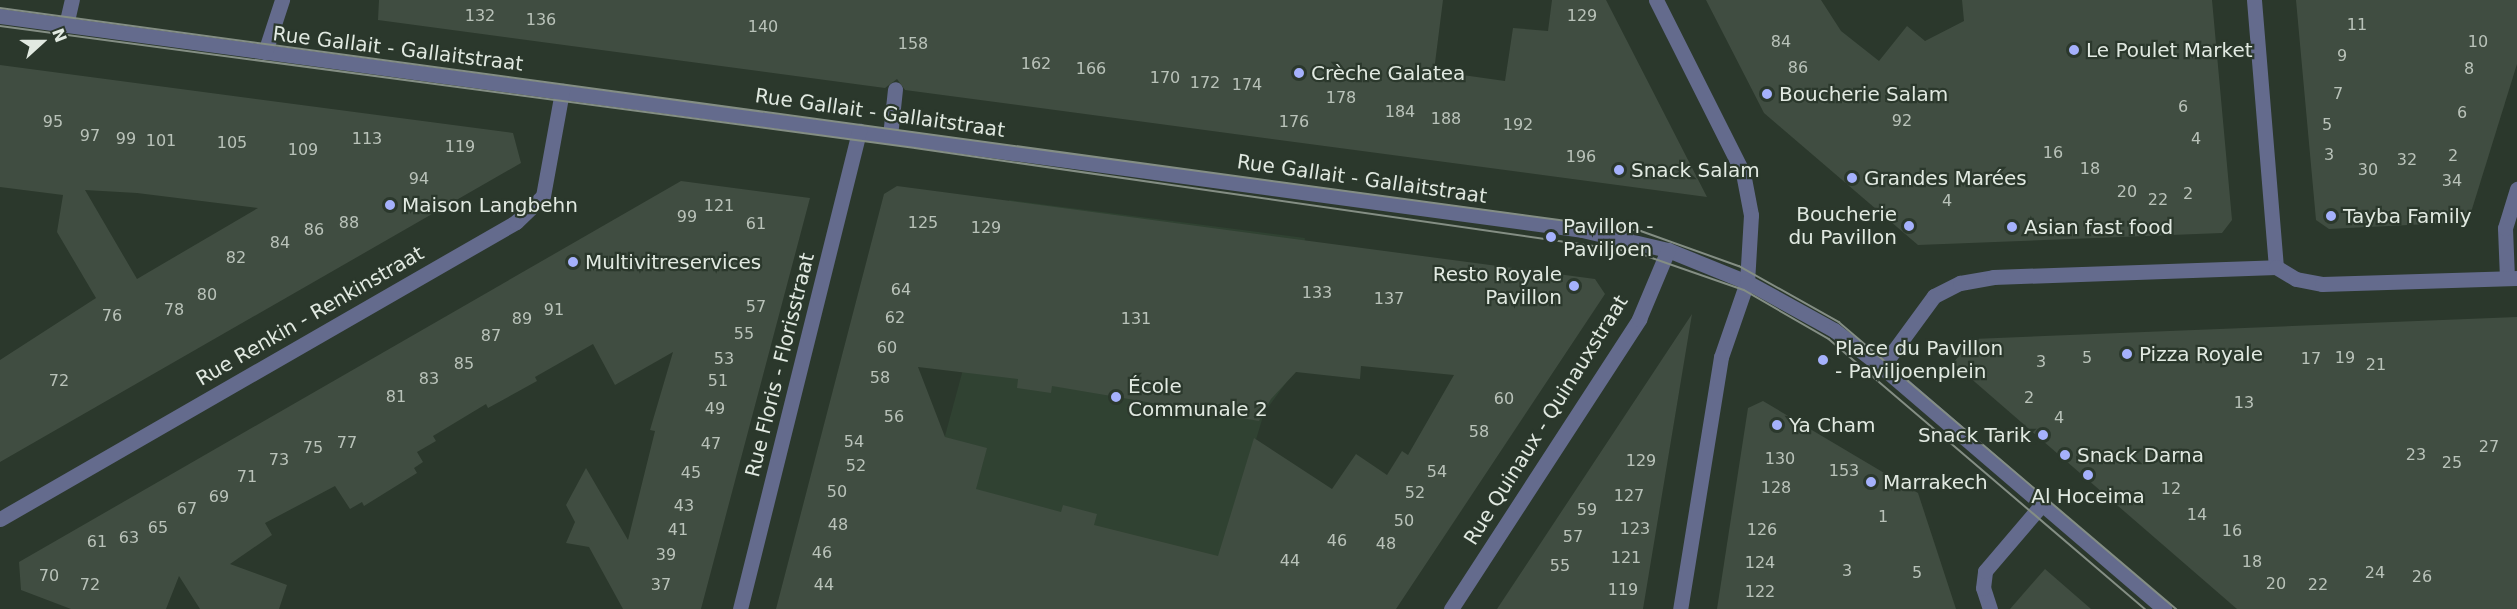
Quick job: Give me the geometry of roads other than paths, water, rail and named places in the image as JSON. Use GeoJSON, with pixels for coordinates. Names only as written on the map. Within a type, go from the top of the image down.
{"type":"FeatureCollection","features":[{"type":"Feature","properties":{"kind":"street"},"geometry":{"type":"LineString","coordinates":[[66,25],[72,0]]}},
{"type":"Feature","properties":{"kind":"street"},"geometry":{"type":"LineString","coordinates":[[265,52],[282,0]]}},
{"type":"Feature","properties":{"kind":"street"},"geometry":{"type":"LineString","coordinates":[[1656,0],[1743,173],[1751,215],[1747,282],[1721,357],[1680,609]]}},
{"type":"Feature","properties":{"kind":"street"},"geometry":{"type":"LineString","coordinates":[[2254,0],[2276,267]]}},
{"type":"Feature","properties":{"kind":"street","name":"Rue Gallait - Gallaitstraat"},"geometry":{"type":"LineString","coordinates":[[0,16],[890,135],[1581,231],[1668,250],[1747,282]]}},
{"type":"Feature","properties":{"kind":"street"},"geometry":{"type":"LineString","coordinates":[[890,135],[896,89]]}},
{"type":"Feature","properties":{"kind":"street","name":"Rue Renkin - Renkinstraat"},"geometry":{"type":"LineString","coordinates":[[0,519],[516,222],[543,196],[562,91]]}},
{"type":"Feature","properties":{"kind":"street","name":"Rue Floris - Florisstraat"},"geometry":{"type":"LineString","coordinates":[[740,609],[859,131]]}},
{"type":"Feature","properties":{"kind":"street"},"geometry":{"type":"LineString","coordinates":[[1882,367],[1934,296],[1960,283],[1993,277],[2276,267],[2296,279],[2322,284],[2512,278],[2505,228],[2517,189]]}},
{"type":"Feature","properties":{"kind":"street","name":"Rue Quinaux - Quinauxstraat"},"geometry":{"type":"LineString","coordinates":[[1451,609],[1639,319],[1668,250]]}},
{"type":"Feature","properties":{"kind":"street"},"geometry":{"type":"LineString","coordinates":[[1747,282],[1825,325],[1882,367],[2164,609]]}},
{"type":"Feature","properties":{"kind":"street"},"geometry":{"type":"LineString","coordinates":[[1990,609],[1983,588],[1985,571],[2043,503]]}},
{"type":"Feature","properties":{"kind":"tram line"},"geometry":{"type":"LineString","coordinates":[[0,8],[1641,231],[1739,266],[1839,322],[2176,609]]}},
{"type":"Feature","properties":{"kind":"tram line"},"geometry":{"type":"LineString","coordinates":[[0,26],[915,148],[1635,252],[1744,290],[1829,339],[2145,609]]}},
{"type":"Feature","properties":{"kind":"place","name":"Le Poulet Market"},"geometry":{"type":"Point","coordinates":[2074,50]}},
{"type":"Feature","properties":{"kind":"place","name":"Crèche Galatea"},"geometry":{"type":"Point","coordinates":[1299,73]}},
{"type":"Feature","properties":{"kind":"place","name":"Boucherie Salam"},"geometry":{"type":"Point","coordinates":[1767,94]}},
{"type":"Feature","properties":{"kind":"place","name":"Snack Salam"},"geometry":{"type":"Point","coordinates":[1619,170]}},
{"type":"Feature","properties":{"kind":"place","name":"Grandes Marées"},"geometry":{"type":"Point","coordinates":[1852,178]}},
{"type":"Feature","properties":{"kind":"place","name":"Maison Langbehn"},"geometry":{"type":"Point","coordinates":[390,205]}},
{"type":"Feature","properties":{"kind":"place","name":"Tayba Family"},"geometry":{"type":"Point","coordinates":[2331,216]}},
{"type":"Feature","properties":{"kind":"place","name":"Boucherie du Pavillon"},"geometry":{"type":"Point","coordinates":[1909,226]}},
{"type":"Feature","properties":{"kind":"place","name":"Asian fast food"},"geometry":{"type":"Point","coordinates":[2012,227]}},
{"type":"Feature","properties":{"kind":"place","name":"Pavillon - Paviljoen"},"geometry":{"type":"Point","coordinates":[1551,237]}},
{"type":"Feature","properties":{"kind":"place","name":"Multivitreservices"},"geometry":{"type":"Point","coordinates":[573,262]}},
{"type":"Feature","properties":{"kind":"place","name":"Resto Royale Pavillon"},"geometry":{"type":"Point","coordinates":[1574,286]}},
{"type":"Feature","properties":{"kind":"place","name":"Pizza Royale"},"geometry":{"type":"Point","coordinates":[2127,354]}},
{"type":"Feature","properties":{"kind":"place","name":"Place du Pavillon - Paviljoenplein"},"geometry":{"type":"Point","coordinates":[1823,360]}},
{"type":"Feature","properties":{"kind":"place","name":"École Communale 2"},"geometry":{"type":"Point","coordinates":[1116,397]}},
{"type":"Feature","properties":{"kind":"place","name":"Ya Cham"},"geometry":{"type":"Point","coordinates":[1777,425]}},
{"type":"Feature","properties":{"kind":"place","name":"Snack Tarik"},"geometry":{"type":"Point","coordinates":[2043,435]}},
{"type":"Feature","properties":{"kind":"place","name":"Snack Darna"},"geometry":{"type":"Point","coordinates":[2065,455]}},
{"type":"Feature","properties":{"kind":"place","name":"Al Hoceima"},"geometry":{"type":"Point","coordinates":[2088,475]}},
{"type":"Feature","properties":{"kind":"place","name":"Marrakech"},"geometry":{"type":"Point","coordinates":[1871,482]}}]}
